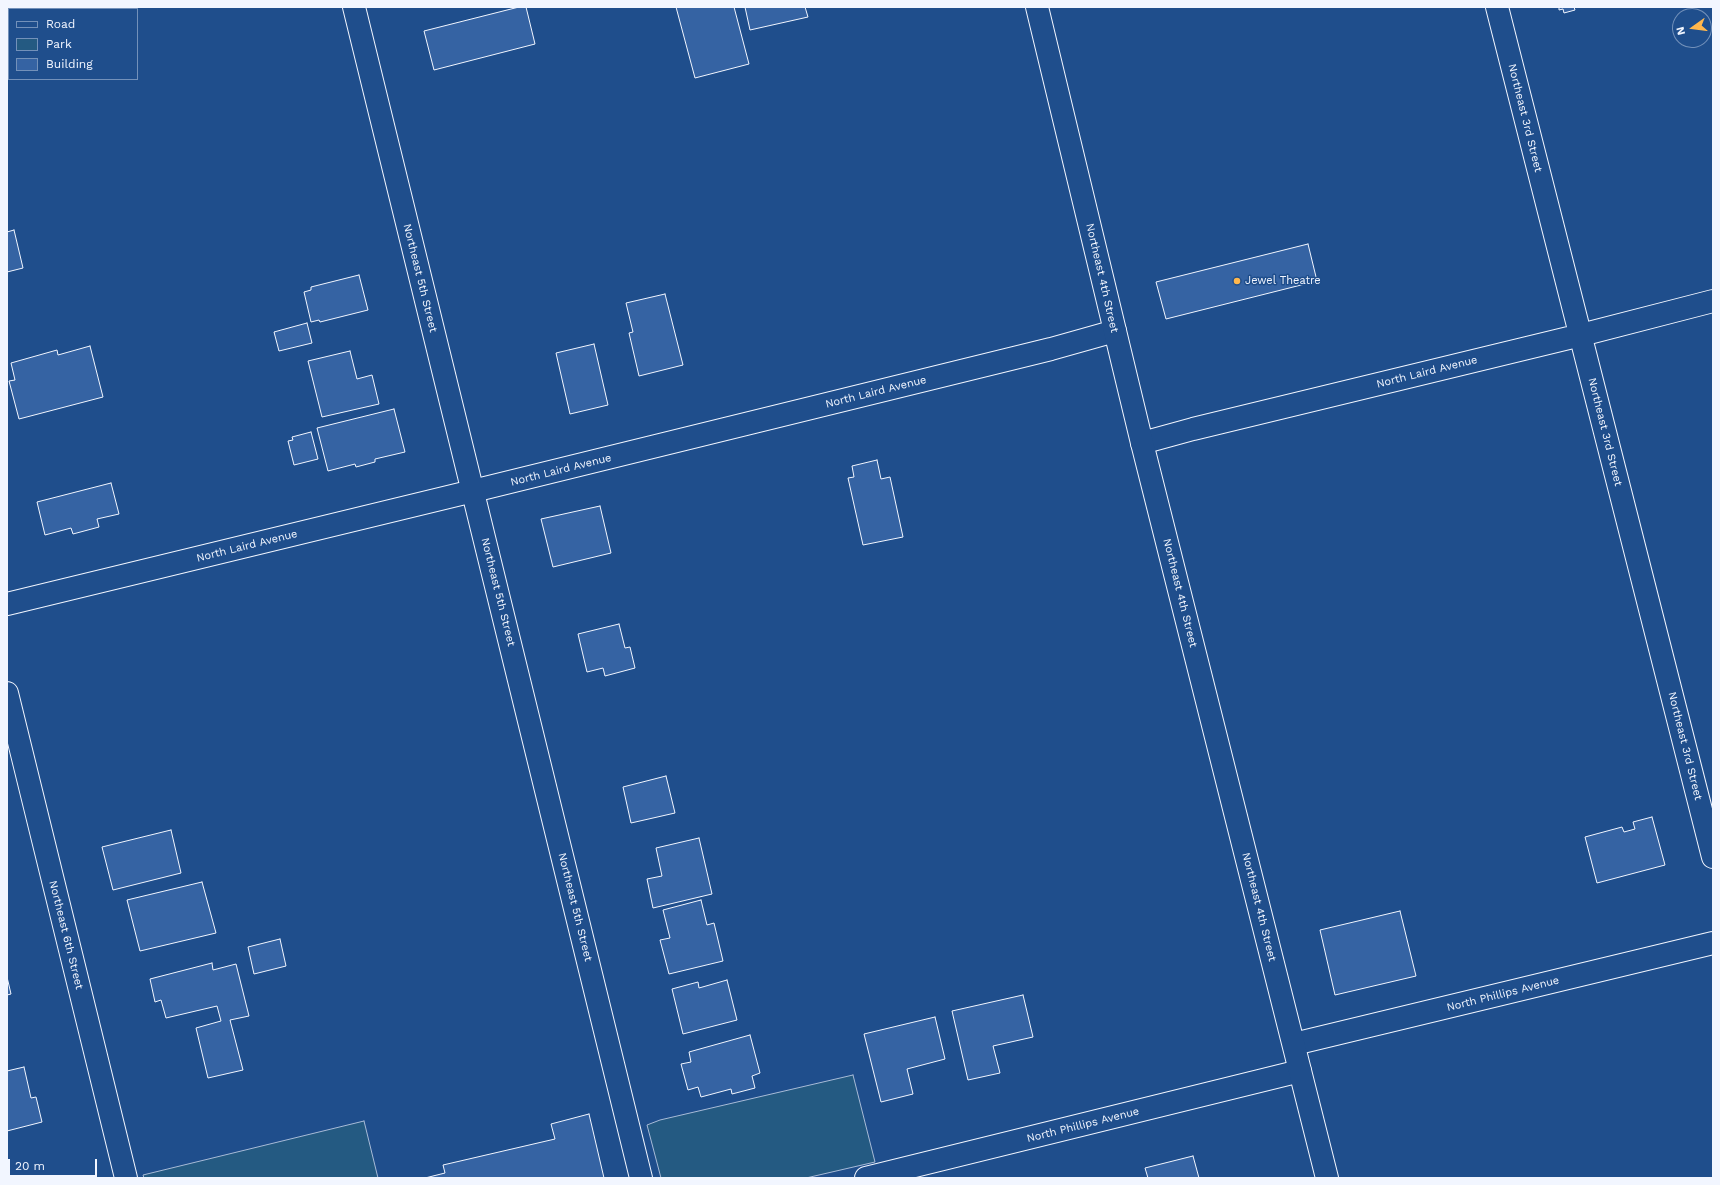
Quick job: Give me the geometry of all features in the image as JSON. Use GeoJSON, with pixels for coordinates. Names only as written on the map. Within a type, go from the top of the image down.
{"type":"FeatureCollection","features":[{"type":"Feature","properties":{"kind":"street","name":"Northeast 5th Street"},"geometry":{"type":"LineString","coordinates":[[354,7],[641,1178]]}},
{"type":"Feature","properties":{"kind":"street","name":"Northeast 4th Street"},"geometry":{"type":"LineString","coordinates":[[1037,7],[1142,443],[1327,1178]]}},
{"type":"Feature","properties":{"kind":"street","name":"Northeast 3rd Street"},"geometry":{"type":"LineString","coordinates":[[1497,7],[1713,858]]}},
{"type":"Feature","properties":{"kind":"street","name":"North Laird Avenue"},"geometry":{"type":"LineString","coordinates":[[1142,443],[1201,427],[1713,302]]}},
{"type":"Feature","properties":{"kind":"street","name":"North Laird Avenue"},"geometry":{"type":"LineString","coordinates":[[7,604],[473,492],[1051,349],[1115,331]]}},
{"type":"Feature","properties":{"kind":"street","name":"Northeast 6th Street"},"geometry":{"type":"LineString","coordinates":[[7,693],[126,1178]]}},
{"type":"Feature","properties":{"kind":"street","name":"North Phillips Avenue"},"geometry":{"type":"LineString","coordinates":[[1294,1044],[1713,943]]}},
{"type":"Feature","properties":{"kind":"street","name":"North Phillips Avenue"},"geometry":{"type":"LineString","coordinates":[[866,1178],[1300,1071]]}},
{"type":"Feature","properties":{"kind":"green space"},"geometry":{"type":"Polygon","coordinates":[[[853,1075],[875,1162],[806,1178],[661,1178],[647,1125],[660,1120],[853,1075]]]}},
{"type":"Feature","properties":{"kind":"green space"},"geometry":{"type":"Polygon","coordinates":[[[364,1121],[378,1178],[144,1178],[143,1175],[364,1121]]]}},
{"type":"Feature","properties":{"kind":"building"},"geometry":{"type":"Polygon","coordinates":[[[519,7],[526,7],[535,44],[434,70],[424,31],[519,7]]]}},
{"type":"Feature","properties":{"kind":"building"},"geometry":{"type":"Polygon","coordinates":[[[676,7],[734,7],[749,64],[695,78],[676,7]]]}},
{"type":"Feature","properties":{"kind":"building"},"geometry":{"type":"Polygon","coordinates":[[[745,7],[805,7],[808,17],[750,30],[745,7]]]}},
{"type":"Feature","properties":{"kind":"building"},"geometry":{"type":"Polygon","coordinates":[[[1559,7],[1574,7],[1575,10],[1564,13],[1563,9],[1559,10],[1559,7]]]}},
{"type":"Feature","properties":{"kind":"building"},"geometry":{"type":"Polygon","coordinates":[[[14,230],[23,268],[7,272],[7,232],[14,230]]]}},
{"type":"Feature","properties":{"kind":"building","name":"Jewel Theatre"},"geometry":{"type":"Polygon","coordinates":[[[1308,244],[1317,281],[1166,319],[1156,282],[1308,244]]]}},
{"type":"Feature","properties":{"kind":"building"},"geometry":{"type":"Polygon","coordinates":[[[359,275],[368,310],[320,322],[319,320],[311,322],[304,292],[311,290],[311,287],[359,275]]]}},
{"type":"Feature","properties":{"kind":"building"},"geometry":{"type":"Polygon","coordinates":[[[665,294],[683,365],[639,376],[629,333],[633,332],[626,303],[665,294]]]}},
{"type":"Feature","properties":{"kind":"building"},"geometry":{"type":"Polygon","coordinates":[[[307,323],[312,343],[279,351],[274,332],[307,323]]]}},
{"type":"Feature","properties":{"kind":"building"},"geometry":{"type":"Polygon","coordinates":[[[594,344],[608,405],[570,414],[556,353],[594,344]]]}},
{"type":"Feature","properties":{"kind":"building"},"geometry":{"type":"Polygon","coordinates":[[[90,346],[103,397],[19,419],[9,381],[15,380],[11,363],[57,350],[58,355],[90,346]]]}},
{"type":"Feature","properties":{"kind":"building"},"geometry":{"type":"Polygon","coordinates":[[[350,351],[357,379],[372,375],[379,404],[322,417],[308,361],[350,351]]]}},
{"type":"Feature","properties":{"kind":"building"},"geometry":{"type":"Polygon","coordinates":[[[394,409],[405,452],[375,459],[375,462],[356,467],[355,464],[328,471],[317,428],[394,409]]]}},
{"type":"Feature","properties":{"kind":"building"},"geometry":{"type":"Polygon","coordinates":[[[311,432],[318,459],[294,465],[288,441],[293,440],[292,437],[311,432]]]}},
{"type":"Feature","properties":{"kind":"building"},"geometry":{"type":"Polygon","coordinates":[[[877,460],[881,479],[890,477],[903,537],[863,545],[848,478],[854,477],[852,466],[877,460]]]}},
{"type":"Feature","properties":{"kind":"building"},"geometry":{"type":"Polygon","coordinates":[[[111,483],[119,514],[97,519],[99,527],[73,534],[71,528],[45,535],[37,502],[111,483]]]}},
{"type":"Feature","properties":{"kind":"building"},"geometry":{"type":"Polygon","coordinates":[[[600,506],[611,553],[553,567],[541,519],[600,506]]]}},
{"type":"Feature","properties":{"kind":"building"},"geometry":{"type":"Polygon","coordinates":[[[619,624],[625,648],[630,647],[635,668],[605,676],[603,668],[587,672],[578,634],[619,624]]]}},
{"type":"Feature","properties":{"kind":"building"},"geometry":{"type":"Polygon","coordinates":[[[666,776],[675,813],[631,823],[623,787],[666,776]]]}},
{"type":"Feature","properties":{"kind":"building"},"geometry":{"type":"Polygon","coordinates":[[[1652,817],[1665,865],[1597,883],[1585,837],[1622,827],[1624,832],[1635,829],[1633,822],[1652,817]]]}},
{"type":"Feature","properties":{"kind":"building"},"geometry":{"type":"Polygon","coordinates":[[[171,830],[181,873],[113,890],[102,847],[171,830]]]}},
{"type":"Feature","properties":{"kind":"building"},"geometry":{"type":"Polygon","coordinates":[[[699,838],[712,894],[653,908],[647,879],[662,876],[656,848],[699,838]]]}},
{"type":"Feature","properties":{"kind":"building"},"geometry":{"type":"Polygon","coordinates":[[[202,882],[216,933],[140,951],[127,900],[202,882]]]}},
{"type":"Feature","properties":{"kind":"building"},"geometry":{"type":"Polygon","coordinates":[[[701,900],[707,925],[714,923],[723,961],[669,974],[660,940],[670,938],[663,910],[701,900]]]}},
{"type":"Feature","properties":{"kind":"building"},"geometry":{"type":"Polygon","coordinates":[[[1400,911],[1416,976],[1335,995],[1320,930],[1400,911]]]}},
{"type":"Feature","properties":{"kind":"building"},"geometry":{"type":"Polygon","coordinates":[[[280,939],[286,966],[254,974],[248,947],[280,939]]]}},
{"type":"Feature","properties":{"kind":"building"},"geometry":{"type":"Polygon","coordinates":[[[212,963],[213,970],[236,964],[249,1016],[230,1020],[243,1070],[208,1078],[196,1028],[221,1021],[217,1006],[166,1018],[161,1000],[155,1002],[150,979],[212,963]]]}},
{"type":"Feature","properties":{"kind":"building"},"geometry":{"type":"Polygon","coordinates":[[[7,977],[11,994],[7,995],[7,977]]]}},
{"type":"Feature","properties":{"kind":"building"},"geometry":{"type":"Polygon","coordinates":[[[727,980],[737,1020],[683,1034],[672,989],[698,982],[699,988],[727,980]]]}},
{"type":"Feature","properties":{"kind":"building"},"geometry":{"type":"Polygon","coordinates":[[[1023,995],[1033,1037],[993,1046],[1000,1073],[968,1080],[952,1011],[1023,995]]]}},
{"type":"Feature","properties":{"kind":"building"},"geometry":{"type":"Polygon","coordinates":[[[935,1017],[945,1059],[907,1069],[913,1094],[881,1102],[864,1034],[935,1017]]]}},
{"type":"Feature","properties":{"kind":"building"},"geometry":{"type":"Polygon","coordinates":[[[750,1035],[760,1073],[752,1076],[755,1088],[732,1094],[731,1089],[701,1097],[698,1087],[688,1090],[681,1064],[691,1062],[689,1052],[750,1035]]]}},
{"type":"Feature","properties":{"kind":"building"},"geometry":{"type":"Polygon","coordinates":[[[24,1067],[31,1098],[36,1097],[42,1122],[7,1131],[7,1071],[24,1067]]]}},
{"type":"Feature","properties":{"kind":"building"},"geometry":{"type":"Polygon","coordinates":[[[589,1114],[604,1178],[425,1178],[445,1173],[443,1165],[555,1139],[551,1124],[589,1114]]]}},
{"type":"Feature","properties":{"kind":"building"},"geometry":{"type":"Polygon","coordinates":[[[1193,1156],[1199,1178],[1148,1178],[1145,1168],[1193,1156]]]}},
{"type":"Feature","properties":{"kind":"place","name":"Jewel Theatre"},"geometry":{"type":"Point","coordinates":[1237,281]}}]}
